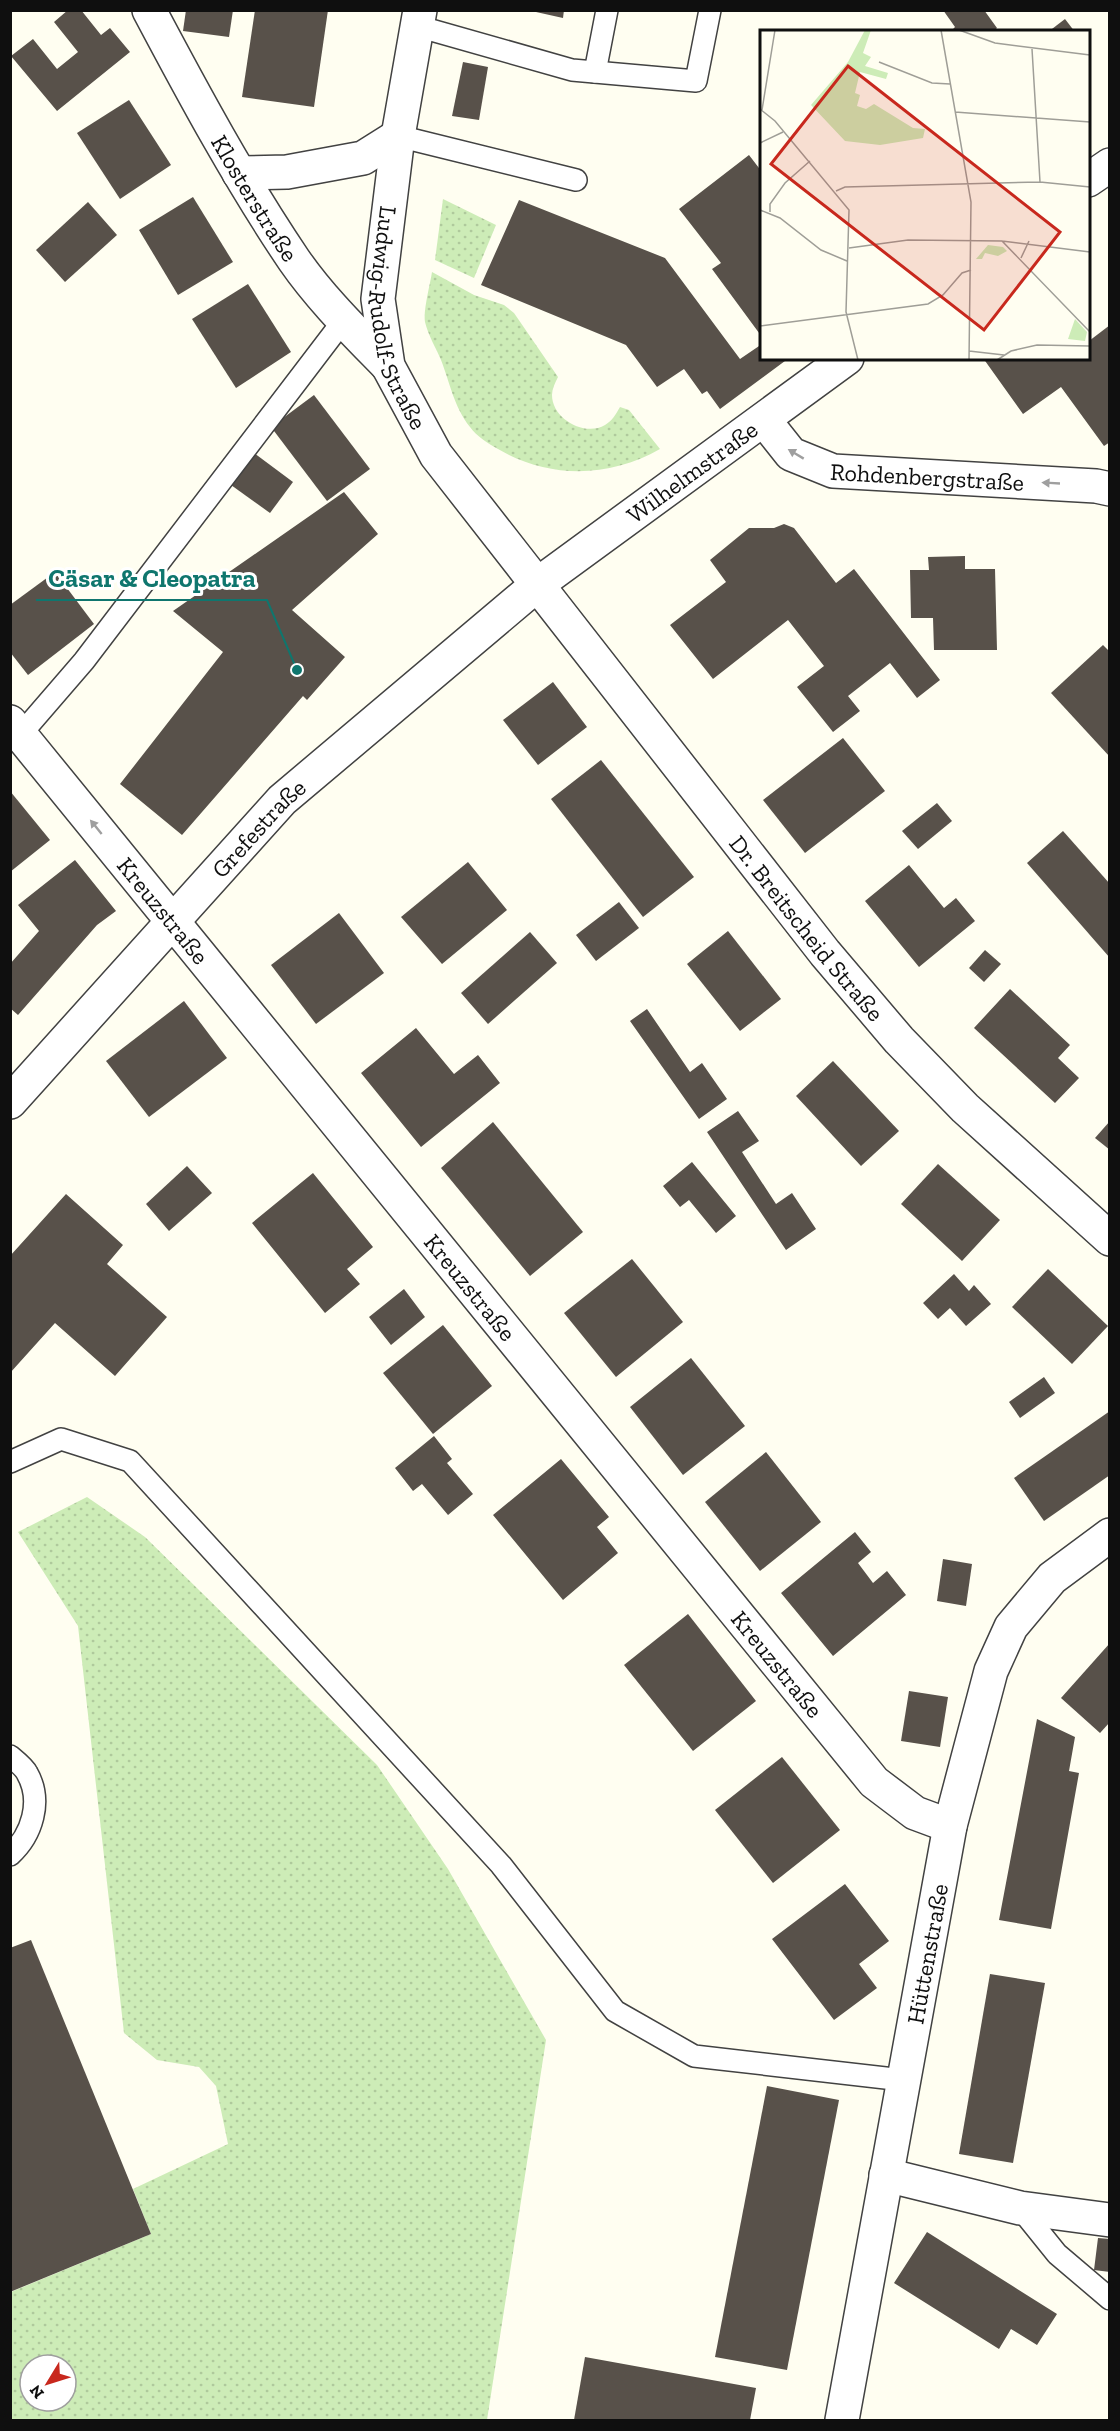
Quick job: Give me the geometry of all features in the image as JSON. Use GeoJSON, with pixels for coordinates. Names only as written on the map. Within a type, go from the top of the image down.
{"type":"FeatureCollection","features":[{"type":"Feature","properties":{"kind":"street","name":"Klosterstraße"},"geometry":{"type":"LineString","coordinates":[[149,10],[239,173],[295,261],[344,321],[388,366]]}},
{"type":"Feature","properties":{"kind":"street","name":"Ludwig-Rudolf-Straße"},"geometry":{"type":"LineString","coordinates":[[419,18],[398,136],[378,299],[388,366],[443,465],[537,585]]}},
{"type":"Feature","properties":{"kind":"street"},"geometry":{"type":"LineString","coordinates":[[239,173],[287,172],[363,158],[398,136]]}},
{"type":"Feature","properties":{"kind":"street"},"geometry":{"type":"LineString","coordinates":[[1090,179],[1110,165]]}},
{"type":"Feature","properties":{"kind":"street","name":"Wilhelmstraße"},"geometry":{"type":"LineString","coordinates":[[537,585],[844,360]]}},
{"type":"Feature","properties":{"kind":"street","name":"Rohdenbergstraße"},"geometry":{"type":"LineString","coordinates":[[764,420],[791,454],[833,471],[1096,486],[1110,489]]}},
{"type":"Feature","properties":{"kind":"street","name":"Grefestraße"},"geometry":{"type":"LineString","coordinates":[[10,1102],[282,800],[537,585]]}},
{"type":"Feature","properties":{"kind":"street","name":"Dr. Breitscheid Straße"},"geometry":{"type":"LineString","coordinates":[[537,585],[825,953],[899,1040],[965,1108],[1110,1239]]}},
{"type":"Feature","properties":{"kind":"street","name":"Kreuzstraße"},"geometry":{"type":"LineString","coordinates":[[16,728],[874,1782],[915,1813],[950,1826]]}},
{"type":"Feature","properties":{"kind":"street","name":"Hüttenstraße"},"geometry":{"type":"LineString","coordinates":[[842,2421],[950,1826],[991,1671],[1011,1627],[1052,1578],[1110,1535]]}},
{"type":"Feature","properties":{"kind":"street"},"geometry":{"type":"LineString","coordinates":[[886,2175],[1020,2208],[1110,2220]]}},
{"type":"Feature","properties":{"kind":"lane"},"geometry":{"type":"LineString","coordinates":[[595,72],[607,10]]}},
{"type":"Feature","properties":{"kind":"lane"},"geometry":{"type":"LineString","coordinates":[[419,18],[572,70],[696,81],[710,10]]}},
{"type":"Feature","properties":{"kind":"lane"},"geometry":{"type":"LineString","coordinates":[[398,136],[576,180]]}},
{"type":"Feature","properties":{"kind":"lane"},"geometry":{"type":"LineString","coordinates":[[16,728],[84,661],[344,321]]}},
{"type":"Feature","properties":{"kind":"lane"},"geometry":{"type":"LineString","coordinates":[[10,1462],[60,1439],[130,1461],[501,1865],[615,2011],[694,2056],[903,2080]]}},
{"type":"Feature","properties":{"kind":"lane"},"geometry":{"type":"LineString","coordinates":[[10,1756],[27,1771],[36,1794],[30,1830],[10,1856]]}},
{"type":"Feature","properties":{"kind":"lane"},"geometry":{"type":"LineString","coordinates":[[1020,2208],[1058,2254],[1110,2299]]}},
{"type":"Feature","properties":{"kind":"green space"},"geometry":{"type":"Polygon","coordinates":[[[443,199],[496,225],[474,278],[435,260],[443,199]]]}},
{"type":"Feature","properties":{"kind":"green space"},"geometry":{"type":"Polygon","coordinates":[[[432,272],[474,295],[504,305],[514,313],[558,377],[553,388],[553,404],[563,418],[579,427],[597,428],[610,421],[620,407],[629,410],[660,449],[640,459],[600,470],[558,470],[518,459],[479,437],[460,411],[426,327],[425,311],[432,272]]]}},
{"type":"Feature","properties":{"kind":"green space"},"geometry":{"type":"Polygon","coordinates":[[[87,1497],[145,1537],[377,1765],[448,1869],[546,2040],[487,2420],[11,2420],[11,2292],[151,2234],[133,2189],[228,2144],[216,2086],[199,2067],[157,2060],[124,2033],[78,1626],[18,1532],[87,1497]]]}},
{"type":"Feature","properties":{"kind":"building"},"geometry":{"type":"Polygon","coordinates":[[[68,10],[81,10],[101,35],[110,28],[130,52],[57,111],[11,56],[33,39],[57,69],[78,52],[54,22],[68,10]]]}},
{"type":"Feature","properties":{"kind":"building"},"geometry":{"type":"Polygon","coordinates":[[[186,10],[233,10],[229,37],[183,31],[186,10]]]}},
{"type":"Feature","properties":{"kind":"building"},"geometry":{"type":"Polygon","coordinates":[[[255,10],[328,10],[314,107],[242,97],[255,10]]]}},
{"type":"Feature","properties":{"kind":"building"},"geometry":{"type":"Polygon","coordinates":[[[527,10],[564,10],[563,18],[527,10]]]}},
{"type":"Feature","properties":{"kind":"building"},"geometry":{"type":"Polygon","coordinates":[[[943,10],[984,10],[997,28],[995,30],[952,30],[955,27],[943,10]]]}},
{"type":"Feature","properties":{"kind":"building"},"geometry":{"type":"Polygon","coordinates":[[[1065,19],[1073,30],[1051,30],[1065,19]]]}},
{"type":"Feature","properties":{"kind":"building"},"geometry":{"type":"Polygon","coordinates":[[[463,62],[488,67],[479,120],[452,116],[463,62]]]}},
{"type":"Feature","properties":{"kind":"building"},"geometry":{"type":"Polygon","coordinates":[[[129,100],[171,165],[120,199],[77,133],[129,100]]]}},
{"type":"Feature","properties":{"kind":"building"},"geometry":{"type":"Polygon","coordinates":[[[749,155],[760,169],[760,334],[712,269],[721,263],[679,209],[749,155]]]}},
{"type":"Feature","properties":{"kind":"building"},"geometry":{"type":"Polygon","coordinates":[[[193,197],[233,262],[178,295],[139,230],[193,197]]]}},
{"type":"Feature","properties":{"kind":"building"},"geometry":{"type":"Polygon","coordinates":[[[519,200],[665,258],[740,359],[760,345],[760,360],[786,360],[720,409],[707,391],[702,394],[684,369],[657,387],[626,345],[481,285],[519,200]]]}},
{"type":"Feature","properties":{"kind":"building"},"geometry":{"type":"Polygon","coordinates":[[[88,202],[117,235],[65,282],[36,250],[88,202]]]}},
{"type":"Feature","properties":{"kind":"building"},"geometry":{"type":"Polygon","coordinates":[[[248,284],[291,352],[236,388],[192,319],[248,284]]]}},
{"type":"Feature","properties":{"kind":"building"},"geometry":{"type":"Polygon","coordinates":[[[1110,325],[1110,442],[1104,446],[1061,387],[1023,414],[984,360],[1090,360],[1090,340],[1110,325]]]}},
{"type":"Feature","properties":{"kind":"building"},"geometry":{"type":"Polygon","coordinates":[[[314,395],[370,469],[327,501],[271,427],[314,395]]]}},
{"type":"Feature","properties":{"kind":"building"},"geometry":{"type":"Polygon","coordinates":[[[254,453],[293,482],[270,513],[231,485],[254,453]]]}},
{"type":"Feature","properties":{"kind":"building"},"geometry":{"type":"Polygon","coordinates":[[[344,492],[378,534],[292,610],[345,657],[307,700],[303,696],[182,835],[120,784],[223,652],[173,611],[344,492]]]}},
{"type":"Feature","properties":{"kind":"building"},"geometry":{"type":"Polygon","coordinates":[[[784,524],[794,528],[836,583],[854,569],[940,680],[917,698],[890,663],[848,696],[860,711],[833,732],[797,687],[824,666],[788,620],[713,679],[670,625],[726,582],[710,560],[749,528],[774,528],[784,524]]]}},
{"type":"Feature","properties":{"kind":"building"},"geometry":{"type":"Polygon","coordinates":[[[965,556],[965,569],[995,569],[997,650],[934,650],[933,618],[911,618],[910,570],[929,570],[928,557],[965,556]]]}},
{"type":"Feature","properties":{"kind":"building"},"geometry":{"type":"Polygon","coordinates":[[[55,572],[94,624],[28,675],[10,652],[10,605],[55,572]]]}},
{"type":"Feature","properties":{"kind":"building"},"geometry":{"type":"Polygon","coordinates":[[[1103,645],[1110,652],[1110,757],[1051,693],[1103,645]]]}},
{"type":"Feature","properties":{"kind":"building"},"geometry":{"type":"Polygon","coordinates":[[[553,682],[587,727],[538,765],[503,720],[553,682]]]}},
{"type":"Feature","properties":{"kind":"building"},"geometry":{"type":"Polygon","coordinates":[[[843,738],[885,791],[805,853],[763,800],[843,738]]]}},
{"type":"Feature","properties":{"kind":"building"},"geometry":{"type":"Polygon","coordinates":[[[601,760],[694,877],[643,917],[551,799],[601,760]]]}},
{"type":"Feature","properties":{"kind":"building"},"geometry":{"type":"Polygon","coordinates":[[[10,791],[50,840],[10,872],[10,791]]]}},
{"type":"Feature","properties":{"kind":"building"},"geometry":{"type":"Polygon","coordinates":[[[937,803],[952,821],[918,849],[902,831],[937,803]]]}},
{"type":"Feature","properties":{"kind":"building"},"geometry":{"type":"Polygon","coordinates":[[[1063,831],[1110,884],[1110,958],[1027,863],[1063,831]]]}},
{"type":"Feature","properties":{"kind":"building"},"geometry":{"type":"Polygon","coordinates":[[[75,860],[116,911],[97,925],[18,1015],[10,1008],[10,964],[39,931],[18,905],[75,860]]]}},
{"type":"Feature","properties":{"kind":"building"},"geometry":{"type":"Polygon","coordinates":[[[468,862],[507,910],[442,964],[401,917],[468,862]]]}},
{"type":"Feature","properties":{"kind":"building"},"geometry":{"type":"Polygon","coordinates":[[[909,865],[944,908],[956,898],[975,921],[919,967],[865,901],[909,865]]]}},
{"type":"Feature","properties":{"kind":"building"},"geometry":{"type":"Polygon","coordinates":[[[619,902],[639,928],[596,961],[576,935],[619,902]]]}},
{"type":"Feature","properties":{"kind":"building"},"geometry":{"type":"Polygon","coordinates":[[[339,913],[384,973],[316,1024],[271,965],[339,913]]]}},
{"type":"Feature","properties":{"kind":"building"},"geometry":{"type":"Polygon","coordinates":[[[728,931],[781,999],[740,1031],[687,964],[728,931]]]}},
{"type":"Feature","properties":{"kind":"building"},"geometry":{"type":"Polygon","coordinates":[[[530,932],[557,963],[488,1024],[461,993],[530,932]]]}},
{"type":"Feature","properties":{"kind":"building"},"geometry":{"type":"Polygon","coordinates":[[[985,950],[1001,964],[984,982],[969,968],[985,950]]]}},
{"type":"Feature","properties":{"kind":"building"},"geometry":{"type":"Polygon","coordinates":[[[1010,989],[1070,1045],[1058,1058],[1079,1078],[1055,1103],[974,1028],[1010,989]]]}},
{"type":"Feature","properties":{"kind":"building"},"geometry":{"type":"Polygon","coordinates":[[[184,1001],[227,1058],[149,1117],[106,1061],[184,1001]]]}},
{"type":"Feature","properties":{"kind":"building"},"geometry":{"type":"Polygon","coordinates":[[[647,1009],[690,1072],[702,1063],[727,1099],[699,1119],[630,1021],[647,1009]]]}},
{"type":"Feature","properties":{"kind":"building"},"geometry":{"type":"Polygon","coordinates":[[[416,1028],[454,1074],[478,1055],[500,1083],[421,1147],[361,1073],[416,1028]]]}},
{"type":"Feature","properties":{"kind":"building"},"geometry":{"type":"Polygon","coordinates":[[[833,1061],[899,1131],[861,1166],[796,1096],[833,1061]]]}},
{"type":"Feature","properties":{"kind":"building"},"geometry":{"type":"Polygon","coordinates":[[[738,1111],[759,1141],[742,1152],[776,1204],[792,1193],[816,1229],[786,1250],[707,1132],[738,1111]]]}},
{"type":"Feature","properties":{"kind":"building"},"geometry":{"type":"Polygon","coordinates":[[[1110,1121],[1110,1150],[1095,1138],[1110,1121]]]}},
{"type":"Feature","properties":{"kind":"building"},"geometry":{"type":"Polygon","coordinates":[[[493,1122],[583,1232],[530,1276],[441,1168],[493,1122]]]}},
{"type":"Feature","properties":{"kind":"building"},"geometry":{"type":"Polygon","coordinates":[[[692,1162],[736,1216],[716,1233],[689,1200],[680,1207],[663,1186],[692,1162]]]}},
{"type":"Feature","properties":{"kind":"building"},"geometry":{"type":"Polygon","coordinates":[[[938,1164],[1000,1220],[962,1261],[901,1204],[938,1164]]]}},
{"type":"Feature","properties":{"kind":"building"},"geometry":{"type":"Polygon","coordinates":[[[187,1166],[212,1193],[169,1231],[146,1204],[187,1166]]]}},
{"type":"Feature","properties":{"kind":"building"},"geometry":{"type":"Polygon","coordinates":[[[313,1173],[373,1247],[347,1269],[360,1284],[325,1313],[252,1223],[313,1173]]]}},
{"type":"Feature","properties":{"kind":"building"},"geometry":{"type":"Polygon","coordinates":[[[66,1194],[123,1245],[107,1264],[167,1317],[115,1376],[55,1323],[10,1373],[10,1256],[66,1194]]]}},
{"type":"Feature","properties":{"kind":"building"},"geometry":{"type":"Polygon","coordinates":[[[632,1259],[683,1322],[616,1377],[564,1313],[632,1259]]]}},
{"type":"Feature","properties":{"kind":"building"},"geometry":{"type":"Polygon","coordinates":[[[1048,1269],[1108,1326],[1072,1364],[1012,1307],[1048,1269]]]}},
{"type":"Feature","properties":{"kind":"building"},"geometry":{"type":"Polygon","coordinates":[[[954,1274],[969,1291],[974,1285],[991,1304],[966,1326],[950,1308],[938,1319],[923,1303],[954,1274]]]}},
{"type":"Feature","properties":{"kind":"building"},"geometry":{"type":"Polygon","coordinates":[[[404,1289],[425,1317],[391,1345],[369,1317],[404,1289]]]}},
{"type":"Feature","properties":{"kind":"building"},"geometry":{"type":"Polygon","coordinates":[[[443,1325],[492,1386],[433,1434],[383,1373],[443,1325]]]}},
{"type":"Feature","properties":{"kind":"building"},"geometry":{"type":"Polygon","coordinates":[[[691,1358],[745,1426],[683,1475],[630,1407],[691,1358]]]}},
{"type":"Feature","properties":{"kind":"building"},"geometry":{"type":"Polygon","coordinates":[[[1044,1377],[1055,1393],[1020,1418],[1009,1402],[1044,1377]]]}},
{"type":"Feature","properties":{"kind":"building"},"geometry":{"type":"Polygon","coordinates":[[[1110,1411],[1110,1475],[1044,1521],[1014,1478],[1110,1411]]]}},
{"type":"Feature","properties":{"kind":"building"},"geometry":{"type":"Polygon","coordinates":[[[434,1436],[452,1459],[447,1463],[473,1494],[448,1515],[422,1484],[413,1491],[395,1468],[434,1436]]]}},
{"type":"Feature","properties":{"kind":"building"},"geometry":{"type":"Polygon","coordinates":[[[766,1452],[821,1522],[760,1571],[705,1502],[766,1452]]]}},
{"type":"Feature","properties":{"kind":"building"},"geometry":{"type":"Polygon","coordinates":[[[561,1459],[609,1517],[597,1527],[618,1553],[563,1600],[493,1515],[561,1459]]]}},
{"type":"Feature","properties":{"kind":"building"},"geometry":{"type":"Polygon","coordinates":[[[855,1532],[871,1552],[858,1563],[873,1583],[887,1571],[906,1595],[833,1656],[781,1593],[855,1532]]]}},
{"type":"Feature","properties":{"kind":"building"},"geometry":{"type":"Polygon","coordinates":[[[943,1559],[972,1564],[966,1606],[937,1601],[943,1559]]]}},
{"type":"Feature","properties":{"kind":"building"},"geometry":{"type":"Polygon","coordinates":[[[688,1614],[756,1701],[693,1751],[624,1665],[688,1614]]]}},
{"type":"Feature","properties":{"kind":"building"},"geometry":{"type":"Polygon","coordinates":[[[1110,1643],[1110,1722],[1100,1733],[1061,1698],[1110,1643]]]}},
{"type":"Feature","properties":{"kind":"building"},"geometry":{"type":"Polygon","coordinates":[[[909,1691],[948,1697],[940,1747],[901,1741],[909,1691]]]}},
{"type":"Feature","properties":{"kind":"building"},"geometry":{"type":"Polygon","coordinates":[[[1037,1719],[1075,1737],[1069,1771],[1079,1773],[1051,1929],[999,1920],[1037,1719]]]}},
{"type":"Feature","properties":{"kind":"building"},"geometry":{"type":"Polygon","coordinates":[[[782,1757],[840,1830],[773,1883],[715,1810],[782,1757]]]}},
{"type":"Feature","properties":{"kind":"building"},"geometry":{"type":"Polygon","coordinates":[[[845,1884],[889,1941],[859,1964],[877,1988],[834,2020],[772,1939],[845,1884]]]}},
{"type":"Feature","properties":{"kind":"building"},"geometry":{"type":"Polygon","coordinates":[[[31,1940],[151,2234],[10,2292],[10,1948],[31,1940]]]}},
{"type":"Feature","properties":{"kind":"building"},"geometry":{"type":"Polygon","coordinates":[[[990,1974],[1045,1983],[1013,2163],[959,2154],[990,1974]]]}},
{"type":"Feature","properties":{"kind":"building"},"geometry":{"type":"Polygon","coordinates":[[[767,2086],[839,2100],[787,2370],[715,2357],[767,2086]]]}},
{"type":"Feature","properties":{"kind":"building"},"geometry":{"type":"Polygon","coordinates":[[[927,2232],[1057,2314],[1037,2345],[1011,2329],[999,2349],[894,2283],[927,2232]]]}},
{"type":"Feature","properties":{"kind":"building"},"geometry":{"type":"Polygon","coordinates":[[[1098,2238],[1110,2239],[1110,2272],[1094,2270],[1098,2238]]]}},
{"type":"Feature","properties":{"kind":"building"},"geometry":{"type":"Polygon","coordinates":[[[585,2357],[756,2388],[750,2420],[574,2420],[585,2357]]]}},
{"type":"Feature","properties":{"kind":"place","name":"Cäsar & Cleopatra"},"geometry":{"type":"Point","coordinates":[297,670]}}]}
